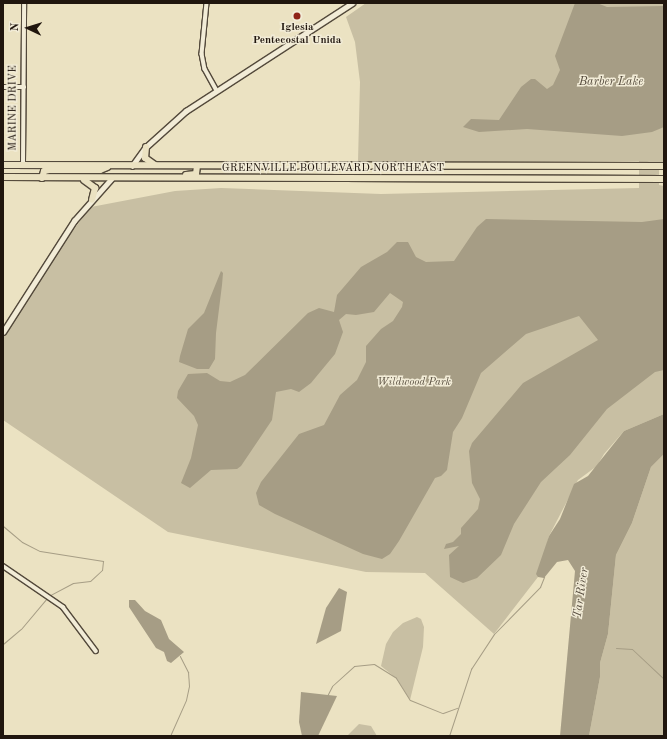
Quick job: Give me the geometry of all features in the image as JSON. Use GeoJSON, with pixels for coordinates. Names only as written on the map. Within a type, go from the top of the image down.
{"type":"FeatureCollection","features":[{"type":"Feature","properties":{"kind":"highway"},"geometry":{"type":"LineString","coordinates":[[146,147],[147,161],[156,166]]}},
{"type":"Feature","properties":{"kind":"highway","name":"GREENVILLE BOULEVARD NORTHEAST"},"geometry":{"type":"LineString","coordinates":[[3,165],[662,166]]}},
{"type":"Feature","properties":{"kind":"highway"},"geometry":{"type":"LineString","coordinates":[[42,178],[44,171],[49,170],[100,170],[112,166]]}},
{"type":"Feature","properties":{"kind":"highway"},"geometry":{"type":"LineString","coordinates":[[129,178],[143,175],[196,174],[197,166]]}},
{"type":"Feature","properties":{"kind":"highway","name":"GREENVILLE BOULEVARD NORTHEAST"},"geometry":{"type":"LineString","coordinates":[[3,177],[662,179]]}},
{"type":"Feature","properties":{"kind":"highway"},"geometry":{"type":"LineString","coordinates":[[79,178],[93,185],[95,191],[92,200]]}},
{"type":"Feature","properties":{"kind":"street","name":"MARINE DRIVE"},"geometry":{"type":"LineString","coordinates":[[23,164],[24,3]]}},
{"type":"Feature","properties":{"kind":"street"},"geometry":{"type":"LineString","coordinates":[[207,3],[202,54],[205,69],[216,89]]}},
{"type":"Feature","properties":{"kind":"street"},"geometry":{"type":"LineString","coordinates":[[132,166],[146,147],[186,111],[216,89],[352,3]]}},
{"type":"Feature","properties":{"kind":"street"},"geometry":{"type":"LineString","coordinates":[[3,87],[24,87]]}},
{"type":"Feature","properties":{"kind":"street"},"geometry":{"type":"LineString","coordinates":[[3,332],[64,236],[92,200],[112,178]]}},
{"type":"Feature","properties":{"kind":"street"},"geometry":{"type":"LineString","coordinates":[[3,566],[63,607],[96,651]]}},
{"type":"Feature","properties":{"kind":"green space","name":"Wildwood Park"},"geometry":{"type":"Polygon","coordinates":[[[366,3],[664,3],[664,163],[659,163],[659,185],[664,186],[664,414],[624,431],[604,454],[597,466],[578,480],[549,536],[538,577],[494,634],[425,573],[366,572],[168,532],[3,420],[3,332],[39,274],[91,207],[175,191],[221,188],[381,194],[639,188],[639,161],[358,161],[360,82],[355,42],[346,17],[366,3]]]}},
{"type":"Feature","properties":{"kind":"green space"},"geometry":{"type":"Polygon","coordinates":[[[664,454],[664,736],[589,736],[600,677],[600,663],[608,634],[616,555],[632,523],[651,467],[664,454]]]}},
{"type":"Feature","properties":{"kind":"green space"},"geometry":{"type":"Polygon","coordinates":[[[417,617],[421,619],[424,627],[423,647],[410,700],[396,678],[381,666],[386,644],[393,632],[403,623],[417,617]]]}},
{"type":"Feature","properties":{"kind":"green space"},"geometry":{"type":"Polygon","coordinates":[[[359,724],[371,726],[377,736],[347,736],[359,724]]]}},
{"type":"Feature","properties":{"kind":"water","name":"Barber Lake"},"geometry":{"type":"Polygon","coordinates":[[[575,3],[597,3],[607,7],[664,6],[664,127],[652,132],[622,136],[527,129],[479,132],[463,127],[471,119],[499,120],[521,87],[531,79],[535,79],[547,89],[553,85],[560,70],[555,56],[575,3]]]}},
{"type":"Feature","properties":{"kind":"water"},"geometry":{"type":"Polygon","coordinates":[[[486,219],[642,222],[664,219],[664,370],[655,372],[607,409],[570,455],[541,482],[514,524],[501,555],[477,578],[463,583],[450,577],[449,555],[459,546],[444,549],[446,544],[453,542],[461,534],[461,528],[478,509],[480,499],[472,483],[469,451],[472,443],[523,383],[598,340],[579,316],[526,334],[481,373],[462,418],[453,432],[447,470],[441,476],[435,478],[399,541],[390,554],[382,559],[363,554],[275,514],[259,505],[256,493],[261,482],[299,434],[324,425],[340,395],[357,380],[366,362],[366,346],[381,329],[393,321],[402,307],[403,302],[390,293],[374,312],[356,315],[346,314],[339,320],[343,332],[335,354],[311,383],[299,392],[291,389],[276,392],[272,420],[241,466],[237,469],[211,470],[190,488],[181,483],[191,458],[198,425],[194,416],[177,398],[178,391],[188,374],[207,373],[220,381],[230,382],[245,375],[308,313],[319,308],[334,312],[337,295],[361,267],[387,252],[397,242],[408,242],[416,257],[426,262],[454,261],[477,227],[486,219]]]}},
{"type":"Feature","properties":{"kind":"water"},"geometry":{"type":"Polygon","coordinates":[[[221,271],[223,273],[216,333],[215,359],[209,369],[197,369],[179,362],[180,356],[188,329],[204,313],[221,271]]]}},
{"type":"Feature","properties":{"kind":"water","name":"Tar River"},"geometry":{"type":"Polygon","coordinates":[[[664,414],[664,454],[651,467],[632,523],[616,555],[608,634],[600,663],[600,677],[589,736],[560,736],[575,571],[568,560],[557,562],[544,578],[538,577],[536,574],[549,536],[560,519],[574,484],[588,476],[624,431],[664,414]]]}},
{"type":"Feature","properties":{"kind":"water"},"geometry":{"type":"Polygon","coordinates":[[[339,588],[347,592],[341,631],[316,644],[326,608],[339,588]]]}},
{"type":"Feature","properties":{"kind":"water"},"geometry":{"type":"Polygon","coordinates":[[[129,600],[135,600],[145,611],[161,620],[169,639],[184,652],[171,663],[167,661],[164,652],[156,648],[129,607],[129,600]]]}},
{"type":"Feature","properties":{"kind":"water"},"geometry":{"type":"Polygon","coordinates":[[[301,692],[337,696],[318,736],[302,736],[299,722],[301,692]]]}},
{"type":"Feature","properties":{"kind":"waterway"},"geometry":{"type":"LineString","coordinates":[[3,526],[22,542],[40,551],[103,561],[102,570],[90,581],[73,583],[49,596]]}},
{"type":"Feature","properties":{"kind":"waterway"},"geometry":{"type":"LineString","coordinates":[[449,736],[471,669],[494,634],[540,587],[544,577]]}},
{"type":"Feature","properties":{"kind":"waterway"},"geometry":{"type":"LineString","coordinates":[[3,644],[21,629],[47,598]]}},
{"type":"Feature","properties":{"kind":"waterway"},"geometry":{"type":"LineString","coordinates":[[616,648],[632,649],[664,679]]}},
{"type":"Feature","properties":{"kind":"waterway"},"geometry":{"type":"LineString","coordinates":[[170,736],[186,700],[189,686],[188,672],[180,656]]}},
{"type":"Feature","properties":{"kind":"waterway"},"geometry":{"type":"LineString","coordinates":[[327,696],[332,686],[354,666],[374,664],[396,678],[410,700],[443,713],[457,708]]}},
{"type":"Feature","properties":{"kind":"place","name":"Iglesia Pentecostal Unida"},"geometry":{"type":"Point","coordinates":[297,16]}}]}
